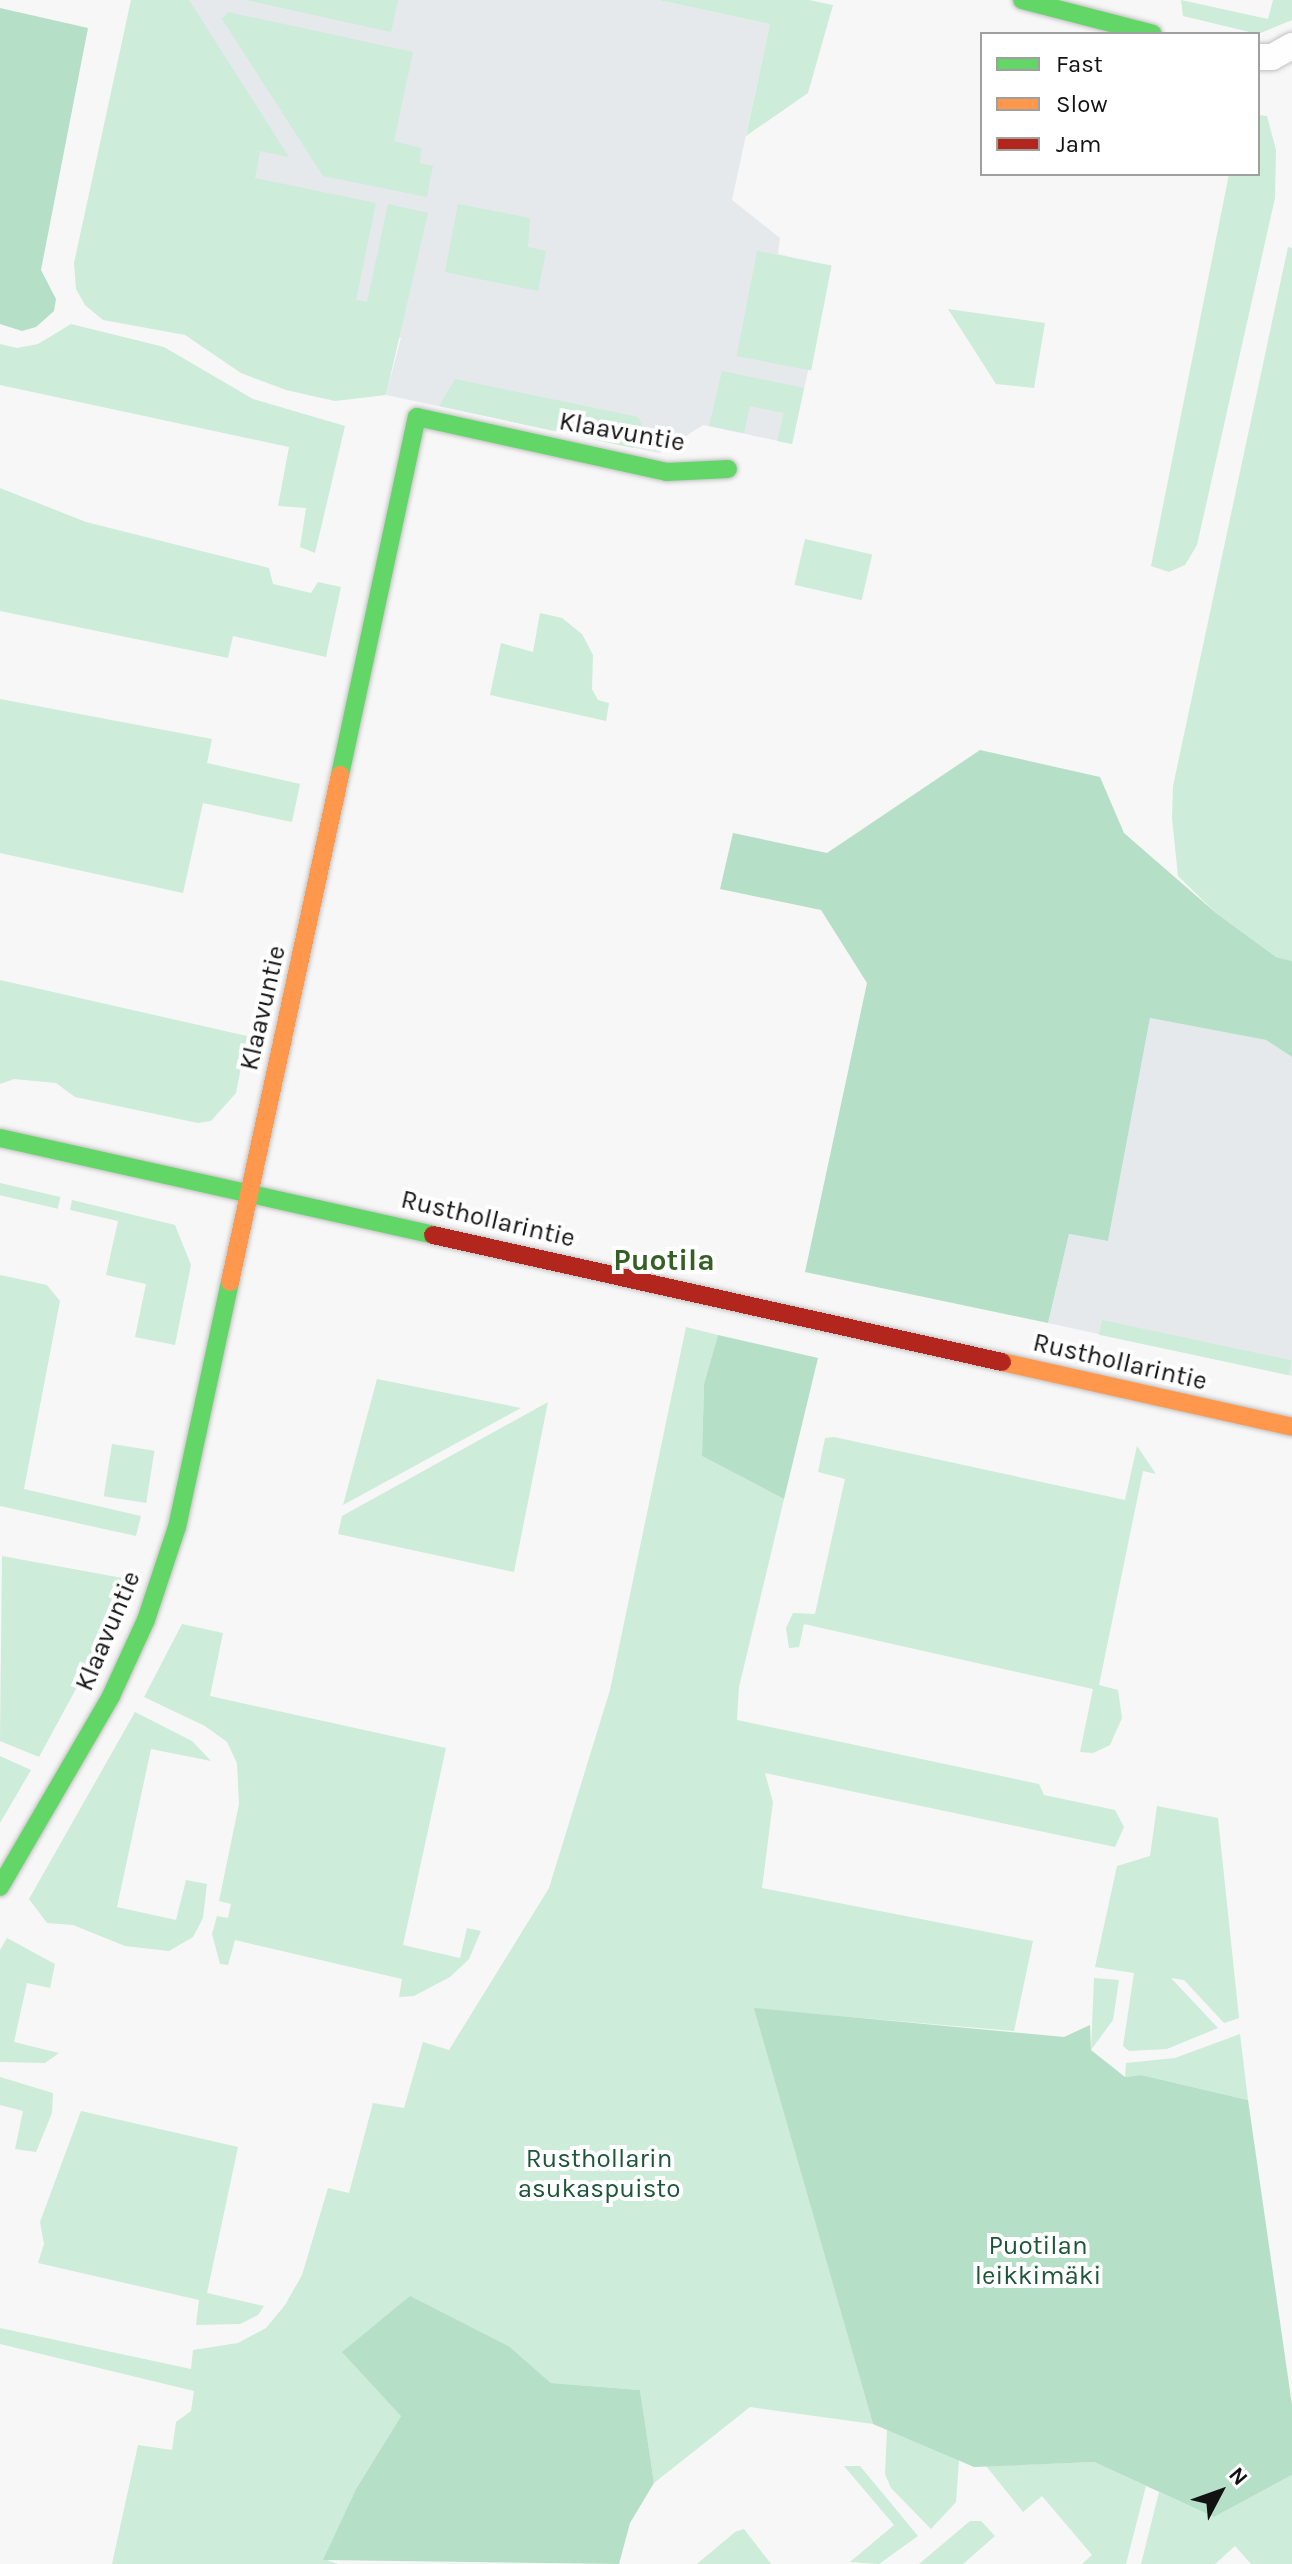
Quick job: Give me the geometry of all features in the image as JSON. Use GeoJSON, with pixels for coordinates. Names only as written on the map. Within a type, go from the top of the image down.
{"type":"FeatureCollection","features":[{"type":"Feature","properties":{"kind":"street"},"geometry":{"type":"LineString","coordinates":[[1022,0],[1145,32]]}},
{"type":"Feature","properties":{"kind":"street"},"geometry":{"type":"LineString","coordinates":[[1260,57],[1272,57],[1292,46]]}},
{"type":"Feature","properties":{"kind":"street","name":"Klaavuntie"},"geometry":{"type":"LineString","coordinates":[[0,1887],[111,1696],[146,1620],[177,1527],[246,1191],[302,958],[417,417],[667,472],[728,469]]}},
{"type":"Feature","properties":{"kind":"street","name":"Rusthollarintie"},"geometry":{"type":"LineString","coordinates":[[0,1138],[1292,1427]]}},
{"type":"Feature","properties":{"kind":"shaded area"},"geometry":{"type":"Polygon","coordinates":[[[156,0],[658,0],[770,24],[732,200],[780,238],[778,254],[831,266],[792,444],[703,425],[659,453],[386,395],[401,338],[103,263],[156,0]]]}},
{"type":"Feature","properties":{"kind":"shaded area"},"geometry":{"type":"Polygon","coordinates":[[[1150,1018],[1266,1040],[1292,1057],[1292,1376],[1048,1323],[1069,1234],[1108,1241],[1150,1018]]]}},
{"type":"Feature","properties":{"kind":"green space"},"geometry":{"type":"Polygon","coordinates":[[[131,0],[189,0],[289,157],[260,151],[255,178],[376,203],[356,300],[367,302],[388,204],[428,213],[386,395],[335,401],[286,390],[241,373],[185,335],[103,320],[85,305],[76,289],[74,263],[131,0]]]}},
{"type":"Feature","properties":{"kind":"green space"},"geometry":{"type":"Polygon","coordinates":[[[246,0],[398,0],[391,32],[246,0]]]}},
{"type":"Feature","properties":{"kind":"green space"},"geometry":{"type":"Polygon","coordinates":[[[658,0],[809,0],[833,5],[808,93],[746,136],[770,24],[658,0]]]}},
{"type":"Feature","properties":{"kind":"green space"},"geometry":{"type":"Polygon","coordinates":[[[1181,0],[1268,19],[1273,0],[1292,0],[1292,20],[1260,33],[1183,16],[1181,0]]]}},
{"type":"Feature","properties":{"kind":"green space"},"geometry":{"type":"Polygon","coordinates":[[[0,8],[88,28],[41,270],[56,299],[54,311],[36,327],[22,331],[0,324],[0,8]]]}},
{"type":"Feature","properties":{"kind":"green space"},"geometry":{"type":"Polygon","coordinates":[[[228,12],[413,52],[394,141],[421,148],[420,163],[433,166],[427,197],[323,176],[222,19],[228,12]]]}},
{"type":"Feature","properties":{"kind":"green space"},"geometry":{"type":"Polygon","coordinates":[[[1260,115],[1267,116],[1276,150],[1275,198],[1197,545],[1185,565],[1169,572],[1151,566],[1229,176],[1260,176],[1260,115]]]}},
{"type":"Feature","properties":{"kind":"green space"},"geometry":{"type":"Polygon","coordinates":[[[458,204],[530,218],[528,247],[546,251],[538,291],[445,272],[458,204]]]}},
{"type":"Feature","properties":{"kind":"green space"},"geometry":{"type":"Polygon","coordinates":[[[1288,247],[1292,248],[1292,961],[1276,957],[1216,913],[1178,876],[1172,818],[1173,786],[1288,247]]]}},
{"type":"Feature","properties":{"kind":"green space"},"geometry":{"type":"Polygon","coordinates":[[[757,251],[832,266],[811,371],[737,356],[757,251]]]}},
{"type":"Feature","properties":{"kind":"green space"},"geometry":{"type":"Polygon","coordinates":[[[948,309],[1045,323],[1034,388],[996,384],[948,309]]]}},
{"type":"Feature","properties":{"kind":"green space"},"geometry":{"type":"Polygon","coordinates":[[[71,324],[164,347],[253,399],[345,426],[315,553],[300,547],[306,508],[278,506],[289,447],[0,385],[0,344],[17,348],[38,344],[71,324]]]}},
{"type":"Feature","properties":{"kind":"green space"},"geometry":{"type":"Polygon","coordinates":[[[722,371],[804,388],[792,444],[777,441],[784,413],[750,406],[744,433],[709,426],[722,371]]]}},
{"type":"Feature","properties":{"kind":"green space"},"geometry":{"type":"Polygon","coordinates":[[[455,379],[638,417],[646,433],[633,448],[439,406],[455,379]]]}},
{"type":"Feature","properties":{"kind":"green space"},"geometry":{"type":"Polygon","coordinates":[[[0,488],[86,522],[269,568],[273,584],[311,593],[318,582],[341,587],[326,657],[233,636],[228,658],[0,611],[0,488]]]}},
{"type":"Feature","properties":{"kind":"green space"},"geometry":{"type":"Polygon","coordinates":[[[805,539],[872,555],[862,600],[794,585],[805,539]]]}},
{"type":"Feature","properties":{"kind":"green space"},"geometry":{"type":"Polygon","coordinates":[[[540,613],[562,618],[582,634],[593,655],[592,689],[598,700],[609,703],[606,721],[490,695],[501,643],[533,652],[540,613]]]}},
{"type":"Feature","properties":{"kind":"green space"},"geometry":{"type":"Polygon","coordinates":[[[0,699],[212,739],[207,763],[300,784],[292,822],[203,803],[183,893],[0,853],[0,699]]]}},
{"type":"Feature","properties":{"kind":"green space"},"geometry":{"type":"Polygon","coordinates":[[[980,750],[1100,777],[1124,833],[1216,913],[1276,957],[1292,961],[1292,1057],[1266,1040],[1150,1018],[1108,1241],[1069,1234],[1048,1323],[805,1272],[867,983],[821,910],[720,889],[733,833],[827,853],[980,750]]]}},
{"type":"Feature","properties":{"kind":"green space"},"geometry":{"type":"Polygon","coordinates":[[[0,980],[247,1036],[236,1093],[211,1121],[198,1123],[75,1097],[56,1083],[14,1079],[0,1084],[0,980]]]}},
{"type":"Feature","properties":{"kind":"green space"},"geometry":{"type":"Polygon","coordinates":[[[0,1183],[60,1197],[58,1209],[0,1195],[0,1183]]]}},
{"type":"Feature","properties":{"kind":"green space"},"geometry":{"type":"Polygon","coordinates":[[[72,1200],[175,1225],[191,1265],[175,1345],[135,1337],[146,1284],[106,1275],[118,1221],[70,1210],[72,1200]]]}},
{"type":"Feature","properties":{"kind":"green space"},"geometry":{"type":"Polygon","coordinates":[[[0,1275],[47,1285],[60,1301],[24,1489],[141,1516],[136,1536],[0,1506],[0,1275]]]}},
{"type":"Feature","properties":{"kind":"green space"},"geometry":{"type":"Polygon","coordinates":[[[1102,1320],[1292,1360],[1289,1375],[1099,1335],[1102,1320]]]}},
{"type":"Feature","properties":{"kind":"green space","name":"Rusthollarin asukaspuisto"},"geometry":{"type":"Polygon","coordinates":[[[686,1327],[718,1335],[704,1384],[702,1456],[784,1499],[739,1687],[737,1720],[1039,1784],[1044,1795],[1115,1810],[1124,1827],[1115,1847],[765,1773],[773,1802],[762,1888],[1033,1941],[1014,2031],[755,2009],[873,2424],[750,2407],[654,2483],[640,2390],[551,2383],[510,2347],[401,2416],[356,2489],[324,2559],[338,2564],[112,2564],[138,2445],[172,2450],[176,2422],[191,2411],[194,2391],[0,2344],[0,2328],[191,2369],[193,2350],[238,2343],[266,2328],[285,2305],[302,2275],[328,2188],[349,2193],[373,2103],[404,2108],[423,2042],[449,2050],[549,1888],[610,1690],[686,1327]]]}},
{"type":"Feature","properties":{"kind":"green space"},"geometry":{"type":"Polygon","coordinates":[[[718,1335],[818,1358],[784,1499],[702,1456],[704,1384],[718,1335]]]}},
{"type":"Feature","properties":{"kind":"green space"},"geometry":{"type":"Polygon","coordinates":[[[377,1379],[521,1408],[343,1505],[377,1379]]]}},
{"type":"Feature","properties":{"kind":"green space"},"geometry":{"type":"Polygon","coordinates":[[[548,1402],[514,1572],[338,1534],[342,1516],[548,1402]]]}},
{"type":"Feature","properties":{"kind":"green space"},"geometry":{"type":"Polygon","coordinates":[[[834,1437],[1125,1500],[1137,1446],[1156,1474],[1143,1471],[1099,1685],[1118,1690],[1122,1718],[1110,1745],[1093,1753],[1080,1752],[1093,1689],[804,1624],[799,1647],[789,1648],[786,1628],[793,1613],[815,1614],[845,1479],[818,1472],[825,1438],[834,1437]]]}},
{"type":"Feature","properties":{"kind":"green space"},"geometry":{"type":"Polygon","coordinates":[[[112,1444],[154,1451],[146,1503],[104,1496],[112,1444]]]}},
{"type":"Feature","properties":{"kind":"green space"},"geometry":{"type":"Polygon","coordinates":[[[2,1556],[128,1579],[101,1643],[39,1757],[0,1741],[2,1556]]]}},
{"type":"Feature","properties":{"kind":"green space"},"geometry":{"type":"Polygon","coordinates":[[[182,1624],[223,1633],[210,1696],[446,1748],[403,1945],[460,1958],[467,1928],[481,1931],[469,1959],[450,1977],[414,1996],[399,1997],[402,1979],[235,1940],[228,1965],[220,1964],[212,1934],[217,1916],[228,1918],[231,1904],[219,1901],[239,1804],[237,1763],[227,1742],[205,1726],[144,1697],[182,1624]]]}},
{"type":"Feature","properties":{"kind":"green space"},"geometry":{"type":"Polygon","coordinates":[[[135,1712],[192,1741],[211,1761],[151,1749],[117,1907],[176,1920],[186,1880],[207,1884],[203,1918],[193,1937],[169,1951],[125,1946],[73,1925],[47,1923],[29,1899],[135,1712]]]}},
{"type":"Feature","properties":{"kind":"green space"},"geometry":{"type":"Polygon","coordinates":[[[0,1756],[31,1770],[0,1823],[0,1756]]]}},
{"type":"Feature","properties":{"kind":"green space"},"geometry":{"type":"Polygon","coordinates":[[[1157,1806],[1218,1818],[1239,2018],[1224,2023],[1184,1980],[1171,1978],[1218,2028],[1167,2049],[1129,2051],[1123,2046],[1134,1973],[1095,1967],[1117,1866],[1150,1856],[1157,1806]]]}},
{"type":"Feature","properties":{"kind":"green space"},"geometry":{"type":"Polygon","coordinates":[[[7,1938],[55,1964],[50,1988],[27,1983],[14,2042],[59,2053],[45,2063],[0,2062],[0,1950],[7,1938]]]}},
{"type":"Feature","properties":{"kind":"green space"},"geometry":{"type":"Polygon","coordinates":[[[1094,1978],[1119,1980],[1113,2020],[1091,2050],[1094,1978]]]}},
{"type":"Feature","properties":{"kind":"green space","name":"Puotilan leikkimäki"},"geometry":{"type":"Polygon","coordinates":[[[754,2008],[1064,2037],[1090,2025],[1091,2050],[1125,2077],[1141,2075],[1248,2100],[1292,2405],[1292,2475],[1214,2517],[1094,2462],[974,2467],[873,2424],[754,2008]]]}},
{"type":"Feature","properties":{"kind":"green space"},"geometry":{"type":"Polygon","coordinates":[[[1240,2034],[1248,2100],[1141,2075],[1125,2077],[1126,2063],[1175,2058],[1240,2034]]]}},
{"type":"Feature","properties":{"kind":"green space"},"geometry":{"type":"Polygon","coordinates":[[[0,2077],[53,2093],[52,2113],[36,2152],[15,2149],[23,2111],[0,2105],[0,2077]]]}},
{"type":"Feature","properties":{"kind":"green space"},"geometry":{"type":"Polygon","coordinates":[[[81,2111],[238,2147],[207,2293],[264,2306],[258,2315],[240,2324],[196,2325],[199,2300],[38,2263],[44,2244],[40,2222],[81,2111]]]}},
{"type":"Feature","properties":{"kind":"green space"},"geometry":{"type":"Polygon","coordinates":[[[410,2296],[510,2347],[551,2383],[640,2390],[654,2483],[630,2523],[619,2564],[323,2560],[356,2489],[401,2416],[342,2352],[410,2296]]]}},
{"type":"Feature","properties":{"kind":"green space"},"geometry":{"type":"Polygon","coordinates":[[[887,2429],[959,2460],[956,2502],[931,2529],[891,2488],[885,2474],[887,2429]]]}},
{"type":"Feature","properties":{"kind":"green space"},"geometry":{"type":"Polygon","coordinates":[[[1094,2462],[1146,2486],[1126,2564],[1082,2564],[1092,2555],[1042,2496],[1023,2512],[986,2466],[1094,2462]]]}},
{"type":"Feature","properties":{"kind":"green space"},"geometry":{"type":"Polygon","coordinates":[[[844,2466],[860,2466],[918,2536],[879,2564],[850,2562],[894,2525],[844,2466]]]}},
{"type":"Feature","properties":{"kind":"green space"},"geometry":{"type":"Polygon","coordinates":[[[1292,2475],[1292,2564],[1251,2564],[1235,2546],[1215,2564],[1141,2564],[1159,2492],[1214,2517],[1292,2475]]]}},
{"type":"Feature","properties":{"kind":"green space"},"geometry":{"type":"Polygon","coordinates":[[[970,2521],[981,2521],[995,2536],[963,2564],[919,2564],[970,2521]]]}},
{"type":"Feature","properties":{"kind":"green space"},"geometry":{"type":"Polygon","coordinates":[[[744,2529],[771,2564],[697,2564],[735,2532],[744,2529]]]}},
{"type":"Feature","properties":{"kind":"traffic: fast"},"geometry":{"type":"LineString","coordinates":[[1022,0],[1145,32]]}},
{"type":"Feature","properties":{"kind":"traffic: fast"},"geometry":{"type":"LineString","coordinates":[[340,775],[417,417],[667,472],[728,469]]}},
{"type":"Feature","properties":{"kind":"traffic: fast"},"geometry":{"type":"LineString","coordinates":[[0,1138],[433,1235]]}},
{"type":"Feature","properties":{"kind":"traffic: fast"},"geometry":{"type":"LineString","coordinates":[[0,1887],[111,1696],[146,1620],[177,1527],[230,1282]]}},
{"type":"Feature","properties":{"kind":"traffic: slow"},"geometry":{"type":"LineString","coordinates":[[230,1282],[340,775]]}},
{"type":"Feature","properties":{"kind":"traffic: slow"},"geometry":{"type":"LineString","coordinates":[[1002,1362],[1292,1427]]}},
{"type":"Feature","properties":{"kind":"traffic: jam"},"geometry":{"type":"LineString","coordinates":[[433,1235],[1002,1362]]}},
{"type":"Feature","properties":{"kind":"district","name":"Puotila"},"geometry":{"type":"Point","coordinates":[664,1260]}}]}
